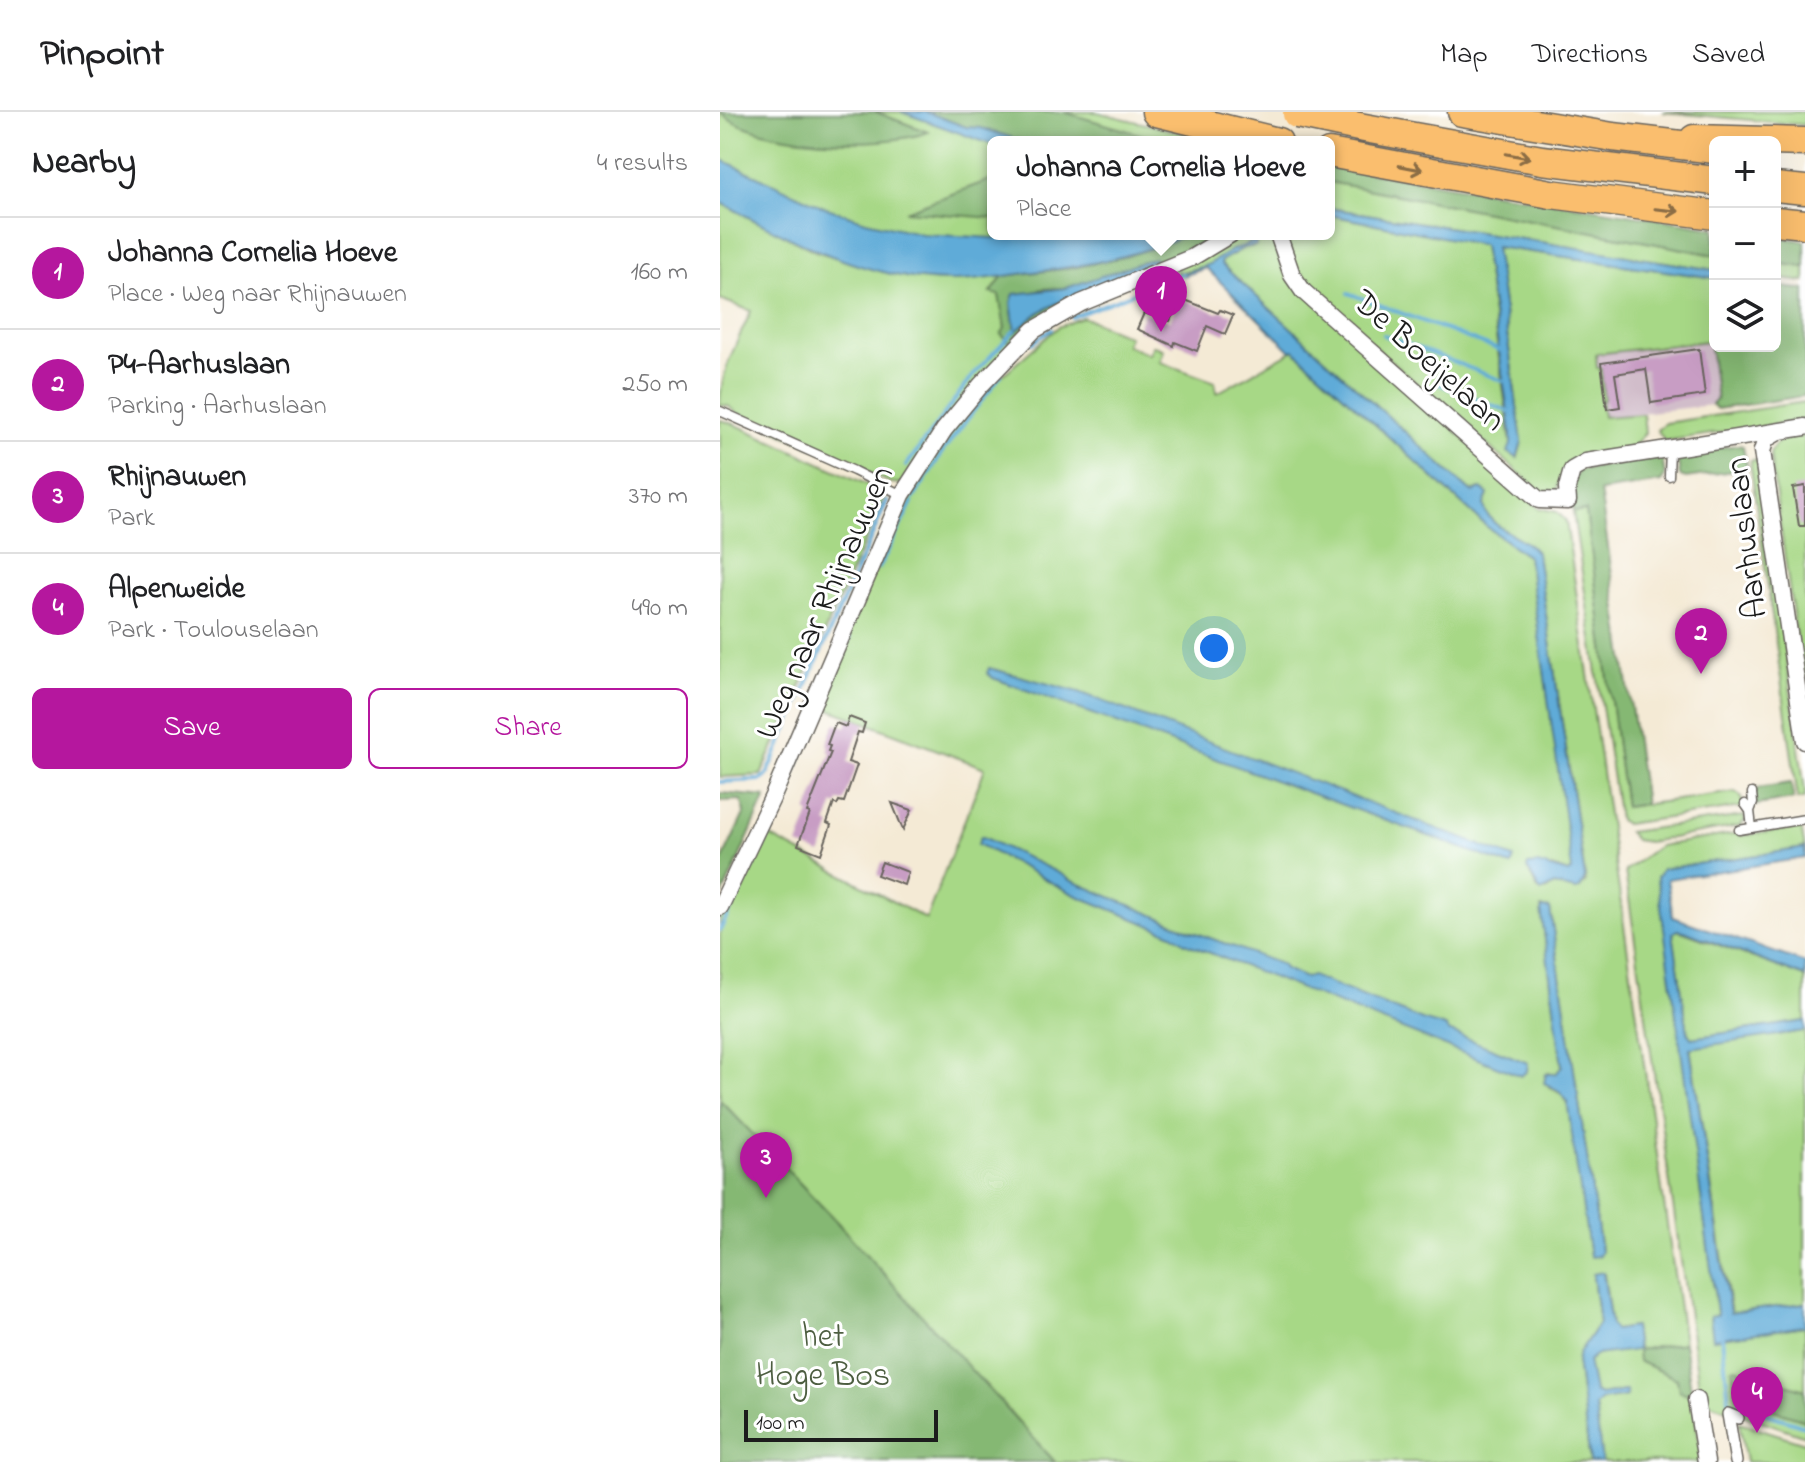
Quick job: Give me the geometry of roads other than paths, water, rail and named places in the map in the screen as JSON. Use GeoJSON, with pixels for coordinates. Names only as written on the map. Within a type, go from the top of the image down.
{"type":"FeatureCollection","features":[{"type":"Feature","properties":{"kind":"highway"},"geometry":{"type":"LineString","coordinates":[[1156,112],[1253,136]]}},
{"type":"Feature","properties":{"kind":"highway"},"geometry":{"type":"LineString","coordinates":[[1462,112],[1613,137],[1709,148]]}},
{"type":"Feature","properties":{"kind":"highway"},"geometry":{"type":"LineString","coordinates":[[1293,113],[1357,119],[1542,160],[1709,180]]}},
{"type":"Feature","properties":{"kind":"highway"},"geometry":{"type":"LineString","coordinates":[[1613,137],[1805,142]]}},
{"type":"Feature","properties":{"kind":"highway"},"geometry":{"type":"LineString","coordinates":[[1335,151],[1551,194],[1709,214]]}},
{"type":"Feature","properties":{"kind":"highway"},"geometry":{"type":"LineString","coordinates":[[1781,157],[1805,159]]}},
{"type":"Feature","properties":{"kind":"highway"},"geometry":{"type":"LineString","coordinates":[[1781,188],[1805,190]]}},
{"type":"Feature","properties":{"kind":"highway"},"geometry":{"type":"LineString","coordinates":[[1781,222],[1805,224]]}},
{"type":"Feature","properties":{"kind":"street"},"geometry":{"type":"LineString","coordinates":[[1335,145],[1357,119]]}},
{"type":"Feature","properties":{"kind":"street","name":"Weg naar Rhijnauwen"},"geometry":{"type":"LineString","coordinates":[[720,907],[774,794],[902,495],[944,430],[981,385],[1034,330],[1081,303],[1191,258],[1221,240]]}},
{"type":"Feature","properties":{"kind":"street","name":"De Boeijelaan"},"geometry":{"type":"LineString","coordinates":[[1280,240],[1295,281],[1312,299],[1539,500],[1568,501],[1568,478],[1578,465],[1670,452]]}},
{"type":"Feature","properties":{"kind":"street"},"geometry":{"type":"LineString","coordinates":[[1670,452],[1805,427]]}},
{"type":"Feature","properties":{"kind":"street","name":"Aarhuslaan"},"geometry":{"type":"LineString","coordinates":[[1779,431],[1766,439],[1762,451],[1805,741]]}},
{"type":"Feature","properties":{"kind":"street"},"geometry":{"type":"LineString","coordinates":[[1696,1400],[1706,1462]]}},
{"type":"Feature","properties":{"kind":"street"},"geometry":{"type":"LineString","coordinates":[[1736,1462],[1728,1414],[1738,1418]]}},
{"type":"Feature","properties":{"kind":"lane"},"geometry":{"type":"LineString","coordinates":[[720,411],[902,495]]}},
{"type":"Feature","properties":{"kind":"lane"},"geometry":{"type":"LineString","coordinates":[[1670,452],[1675,465]]}},
{"type":"Feature","properties":{"kind":"lane"},"geometry":{"type":"LineString","coordinates":[[1669,476],[1670,452]]}},
{"type":"Feature","properties":{"kind":"lane"},"geometry":{"type":"LineString","coordinates":[[1752,793],[1753,803],[1748,807],[1752,828]]}},
{"type":"Feature","properties":{"kind":"lane"},"geometry":{"type":"LineString","coordinates":[[1739,830],[1805,819]]}},
{"type":"Feature","properties":{"kind":"water"},"geometry":{"type":"Polygon","coordinates":[[[901,112],[926,112],[966,127],[1006,136],[987,136],[987,143],[901,112]]]}},
{"type":"Feature","properties":{"kind":"water"},"geometry":{"type":"Polygon","coordinates":[[[720,159],[824,207],[866,221],[923,234],[987,238],[987,240],[1174,240],[1132,254],[1054,270],[965,281],[923,279],[893,275],[833,256],[720,202],[720,159]]]}},
{"type":"Feature","properties":{"kind":"water"},"geometry":{"type":"Polygon","coordinates":[[[1335,209],[1709,269],[1709,277],[1495,247],[1522,442],[1517,458],[1508,452],[1511,432],[1483,245],[1335,216],[1335,209]]]}},
{"type":"Feature","properties":{"kind":"water"},"geometry":{"type":"Polygon","coordinates":[[[1256,241],[1256,246],[1244,248],[1221,261],[1221,264],[1470,491],[1481,489],[1488,494],[1484,504],[1491,520],[1524,541],[1537,554],[1585,878],[1580,889],[1554,885],[1541,892],[1527,868],[1528,865],[1538,864],[1568,873],[1572,870],[1528,557],[1486,526],[1294,350],[1291,351],[1206,268],[1184,276],[1181,274],[1256,241]]]}},
{"type":"Feature","properties":{"kind":"water"},"geometry":{"type":"Polygon","coordinates":[[[1154,258],[1155,262],[1041,311],[1015,332],[1011,302],[1014,294],[1066,288],[1154,258]]]}},
{"type":"Feature","properties":{"kind":"water"},"geometry":{"type":"Polygon","coordinates":[[[989,668],[1079,692],[1514,858],[1512,865],[993,678],[987,673],[989,668]]]}},
{"type":"Feature","properties":{"kind":"water"},"geometry":{"type":"Polygon","coordinates":[[[981,836],[1070,880],[1283,965],[1283,968],[1305,978],[1312,976],[1446,1027],[1448,1031],[1528,1063],[1527,1071],[1521,1076],[1185,943],[1172,934],[1075,895],[978,844],[981,836]]]}},
{"type":"Feature","properties":{"kind":"water"},"geometry":{"type":"Polygon","coordinates":[[[1805,848],[1805,858],[1667,879],[1673,917],[1805,963],[1805,977],[1684,931],[1673,933],[1691,1038],[1805,1021],[1805,1031],[1690,1048],[1730,1313],[1805,1303],[1805,1326],[1713,1339],[1710,1316],[1717,1315],[1717,1312],[1657,878],[1662,869],[1805,848]]]}},
{"type":"Feature","properties":{"kind":"water"},"geometry":{"type":"Polygon","coordinates":[[[1543,908],[1550,909],[1601,1251],[1599,1256],[1590,1257],[1567,1101],[1559,1091],[1544,1083],[1546,1074],[1556,1074],[1562,1066],[1543,908]]]}},
{"type":"Feature","properties":{"kind":"water"},"geometry":{"type":"Polygon","coordinates":[[[1603,1272],[1611,1325],[1615,1330],[1634,1327],[1637,1350],[1595,1355],[1588,1361],[1594,1392],[1600,1395],[1626,1391],[1627,1396],[1601,1400],[1595,1406],[1602,1462],[1590,1462],[1577,1361],[1599,1323],[1593,1274],[1603,1272]]]}},
{"type":"Feature","properties":{"kind":"waterway"},"geometry":{"type":"LineString","coordinates":[[1072,317],[1182,274]]}},
{"type":"Feature","properties":{"kind":"waterway"},"geometry":{"type":"LineString","coordinates":[[1348,293],[1499,350]]}},
{"type":"Feature","properties":{"kind":"waterway"},"geometry":{"type":"LineString","coordinates":[[1032,343],[1051,329]]}},
{"type":"Feature","properties":{"kind":"waterway"},"geometry":{"type":"LineString","coordinates":[[906,466],[973,375],[1014,331]]}},
{"type":"Feature","properties":{"kind":"waterway"},"geometry":{"type":"LineString","coordinates":[[1384,335],[1503,381]]}},
{"type":"Feature","properties":{"kind":"waterway"},"geometry":{"type":"LineString","coordinates":[[914,498],[943,451],[1001,375]]}},
{"type":"Feature","properties":{"kind":"waterway"},"geometry":{"type":"LineString","coordinates":[[1439,384],[1508,411]]}},
{"type":"Feature","properties":{"kind":"waterway"},"geometry":{"type":"LineString","coordinates":[[720,782],[760,780],[767,775],[887,501]]}},
{"type":"Feature","properties":{"kind":"waterway"},"geometry":{"type":"LineString","coordinates":[[879,568],[912,502]]}},
{"type":"Feature","properties":{"kind":"waterway"},"geometry":{"type":"LineString","coordinates":[[720,930],[769,833],[849,638]]}},
{"type":"Feature","properties":{"kind":"waterway"},"geometry":{"type":"LineString","coordinates":[[1722,1338],[1729,1402],[1805,1426]]}},
{"type":"Feature","properties":{"kind":"place","name":"Johanna Cornelia Hoeve"},"geometry":{"type":"Point","coordinates":[1161,332]}},
{"type":"Feature","properties":{"kind":"place","name":"P4-Aarhuslaan"},"geometry":{"type":"Point","coordinates":[1701,674]}},
{"type":"Feature","properties":{"kind":"place","name":"Rhijnauwen"},"geometry":{"type":"Point","coordinates":[766,1198]}},
{"type":"Feature","properties":{"kind":"place","name":"Alpenweide"},"geometry":{"type":"Point","coordinates":[1757,1433]}},
{"type":"Feature","properties":{"kind":"park label","name":"het Hoge Bos"},"geometry":{"type":"Point","coordinates":[823,1358]}}]}
